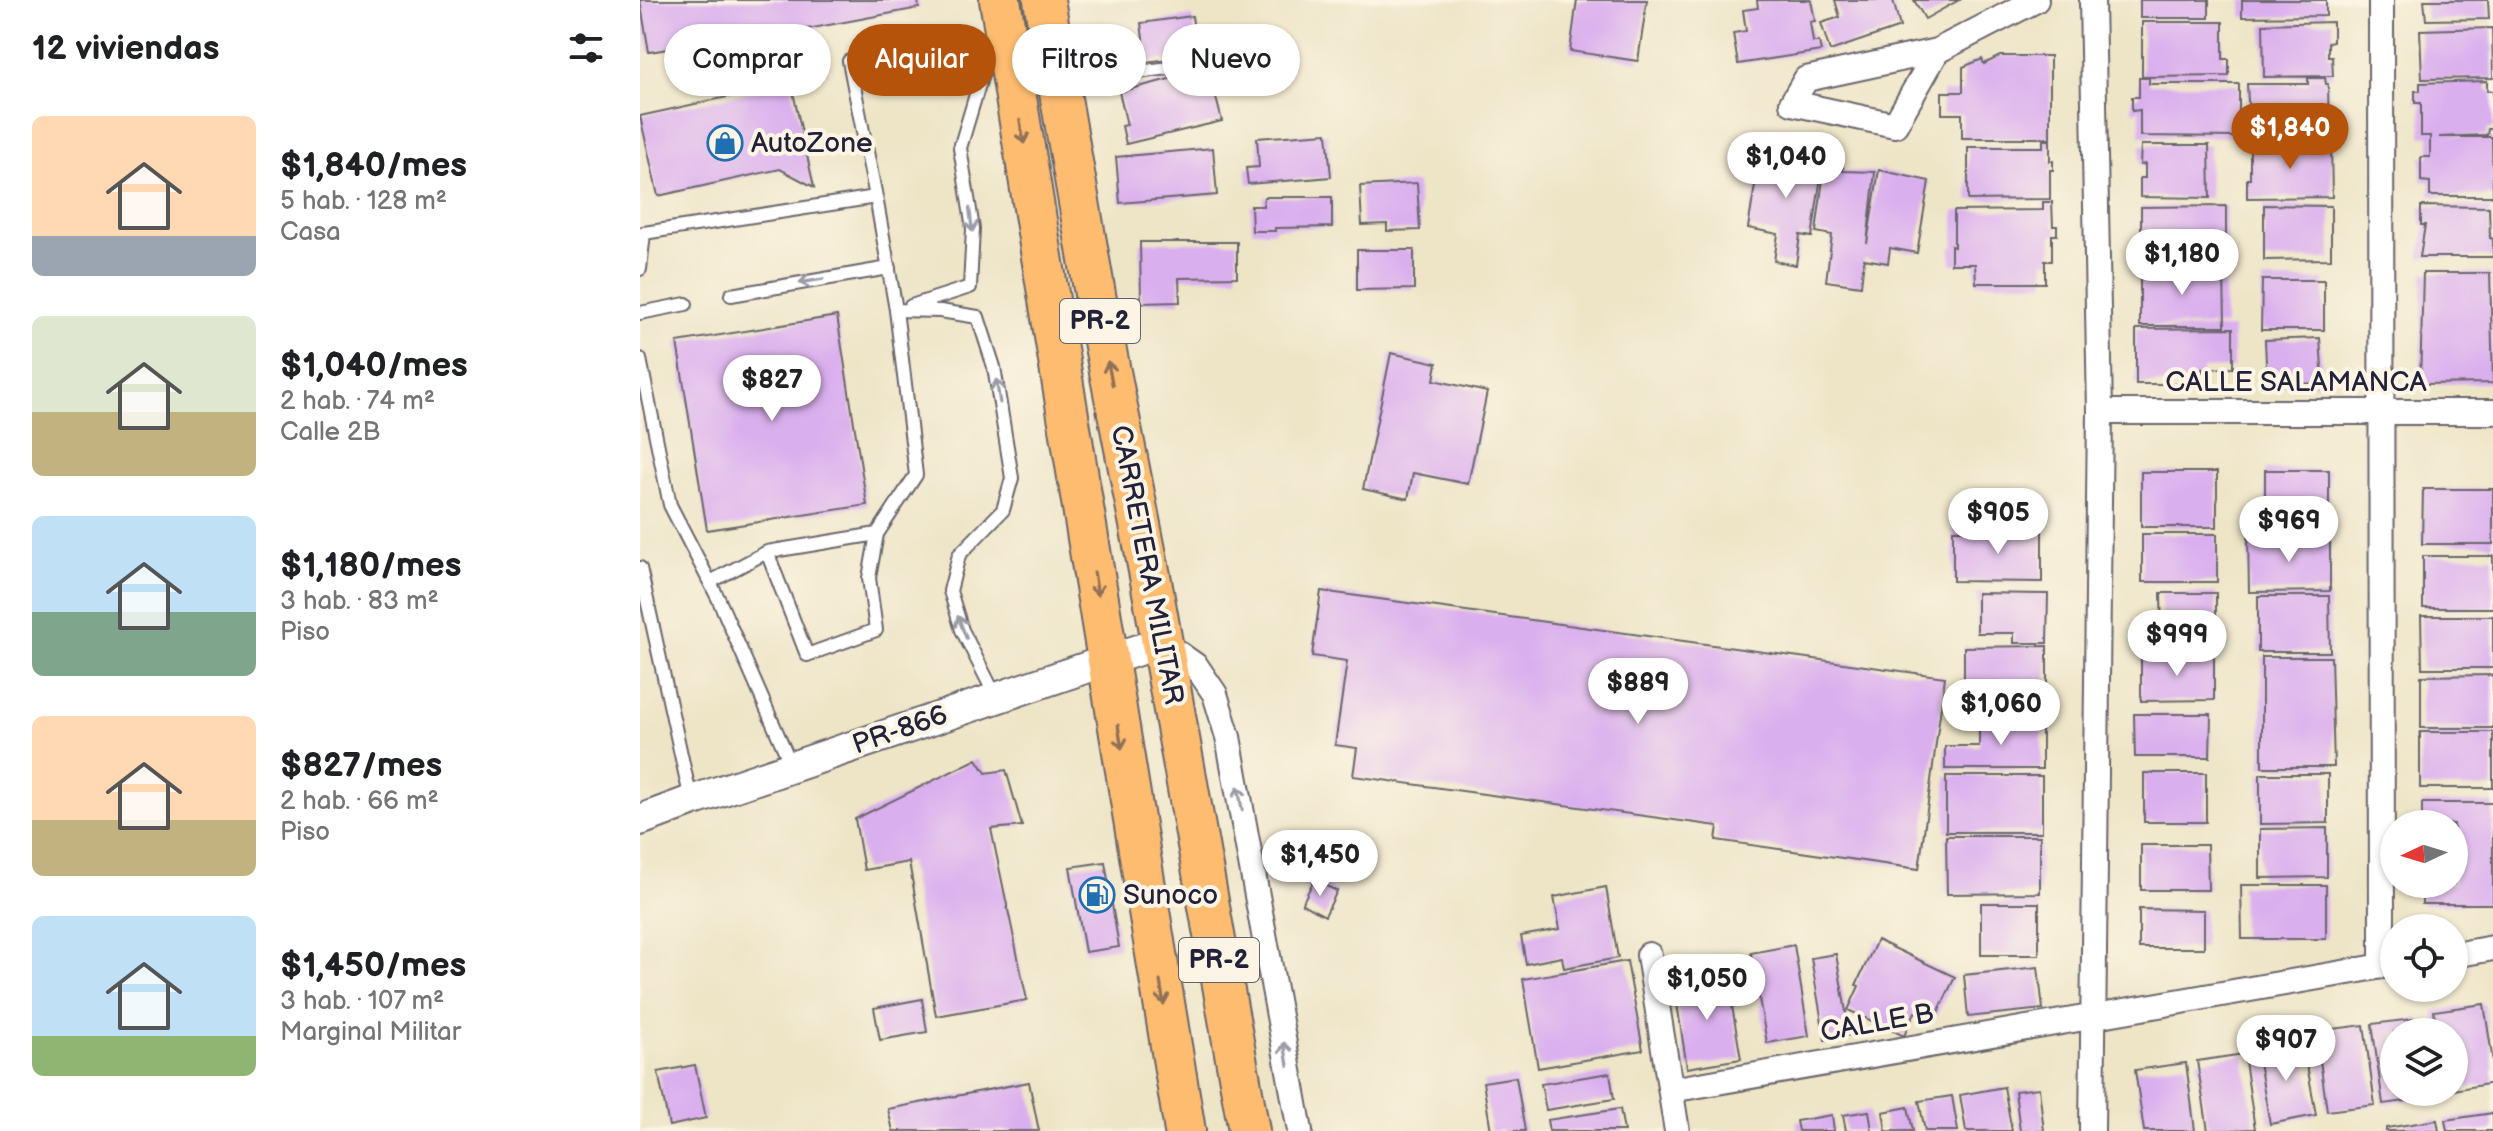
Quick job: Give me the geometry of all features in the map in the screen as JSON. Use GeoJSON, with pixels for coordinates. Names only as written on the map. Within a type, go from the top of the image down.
{"type":"FeatureCollection","features":[{"type":"Feature","properties":{"kind":"main road","name":"CARRETERA MILITAR"},"geometry":{"type":"LineString","coordinates":[[1044,0],[1048,24]]}},
{"type":"Feature","properties":{"kind":"main road","name":"CARRETERA MILITAR"},"geometry":{"type":"LineString","coordinates":[[1001,5],[1185,1131]]}},
{"type":"Feature","properties":{"kind":"main road","name":"CARRETERA MILITAR"},"geometry":{"type":"LineString","coordinates":[[1061,96],[1249,1131]]}},
{"type":"Feature","properties":{"kind":"street"},"geometry":{"type":"LineString","coordinates":[[1937,51],[1895,125],[1792,103],[1806,79],[1937,51],[2036,0]]}},
{"type":"Feature","properties":{"kind":"street"},"geometry":{"type":"LineString","coordinates":[[2092,0],[2100,412],[2092,1131]]}},
{"type":"Feature","properties":{"kind":"street"},"geometry":{"type":"LineString","coordinates":[[2381,0],[2381,412],[2387,914]]}},
{"type":"Feature","properties":{"kind":"street","name":"CALLE SALAMANCA"},"geometry":{"type":"LineString","coordinates":[[2100,412],[2493,412]]}},
{"type":"Feature","properties":{"kind":"street"},"geometry":{"type":"LineString","coordinates":[[1162,642],[1196,666],[1215,694],[1228,737],[1300,1131]]}},
{"type":"Feature","properties":{"kind":"street","name":"PR-866"},"geometry":{"type":"LineString","coordinates":[[640,820],[1162,642]]}},
{"type":"Feature","properties":{"kind":"street"},"geometry":{"type":"LineString","coordinates":[[2468,952],[2493,948]]}},
{"type":"Feature","properties":{"kind":"street"},"geometry":{"type":"LineString","coordinates":[[1649,955],[1677,1131]]}},
{"type":"Feature","properties":{"kind":"street","name":"CALLE B"},"geometry":{"type":"LineString","coordinates":[[1671,1090],[2380,966]]}},
{"type":"Feature","properties":{"kind":"lane"},"geometry":{"type":"LineString","coordinates":[[896,310],[970,287],[973,229],[960,148],[1001,5]]}},
{"type":"Feature","properties":{"kind":"lane"},"geometry":{"type":"LineString","coordinates":[[767,552],[807,655],[876,630],[869,578],[877,534],[916,475],[896,310],[856,96]]}},
{"type":"Feature","properties":{"kind":"lane"},"geometry":{"type":"LineString","coordinates":[[640,269],[644,233],[876,197]]}},
{"type":"Feature","properties":{"kind":"lane"},"geometry":{"type":"LineString","coordinates":[[731,295],[889,268]]}},
{"type":"Feature","properties":{"kind":"lane"},"geometry":{"type":"LineString","coordinates":[[640,313],[686,304]]}},
{"type":"Feature","properties":{"kind":"lane"},"geometry":{"type":"LineString","coordinates":[[896,310],[940,311],[978,317],[994,367],[1012,478],[1003,510],[959,555],[950,591],[962,630],[996,697]]}},
{"type":"Feature","properties":{"kind":"lane"},"geometry":{"type":"LineString","coordinates":[[640,359],[670,505],[710,582],[792,767]]}},
{"type":"Feature","properties":{"kind":"lane"},"geometry":{"type":"LineString","coordinates":[[710,582],[767,552],[877,534]]}},
{"type":"Feature","properties":{"kind":"lane"},"geometry":{"type":"LineString","coordinates":[[640,568],[691,801]]}},
{"type":"Feature","properties":{"kind":"building"},"geometry":{"type":"Polygon","coordinates":[[[640,0],[918,0],[919,8],[831,25],[664,24],[664,50],[649,52],[640,0]]]}},
{"type":"Feature","properties":{"kind":"building"},"geometry":{"type":"Polygon","coordinates":[[[1577,0],[1647,0],[1638,61],[1570,51],[1577,0]]]}},
{"type":"Feature","properties":{"kind":"building"},"geometry":{"type":"Polygon","coordinates":[[[1757,0],[1811,0],[1815,21],[1810,22],[1813,42],[1819,42],[1821,51],[1738,64],[1733,33],[1746,31],[1743,10],[1758,8],[1757,0]]]}},
{"type":"Feature","properties":{"kind":"building"},"geometry":{"type":"Polygon","coordinates":[[[1835,0],[1893,0],[1900,27],[1830,51],[1821,23],[1840,17],[1835,0]]]}},
{"type":"Feature","properties":{"kind":"building"},"geometry":{"type":"Polygon","coordinates":[[[1914,0],[1959,0],[1925,19],[1914,0]]]}},
{"type":"Feature","properties":{"kind":"building"},"geometry":{"type":"Polygon","coordinates":[[[2140,0],[2209,0],[2209,18],[2140,18],[2140,0]]]}},
{"type":"Feature","properties":{"kind":"building"},"geometry":{"type":"Polygon","coordinates":[[[2242,0],[2326,0],[2326,16],[2242,17],[2242,0]]]}},
{"type":"Feature","properties":{"kind":"building"},"geometry":{"type":"Polygon","coordinates":[[[2424,0],[2488,0],[2489,19],[2426,20],[2424,0]]]}},
{"type":"Feature","properties":{"kind":"building"},"geometry":{"type":"Polygon","coordinates":[[[1192,16],[1193,24],[1162,24],[1162,60],[1146,62],[1146,24],[1141,23],[1192,16]]]}},
{"type":"Feature","properties":{"kind":"building"},"geometry":{"type":"Polygon","coordinates":[[[2142,22],[2223,22],[2223,59],[2229,59],[2229,76],[2142,77],[2142,22]]]}},
{"type":"Feature","properties":{"kind":"building"},"geometry":{"type":"Polygon","coordinates":[[[2333,22],[2333,42],[2328,43],[2328,56],[2332,56],[2333,76],[2264,77],[2263,24],[2333,22]]]}},
{"type":"Feature","properties":{"kind":"building"},"geometry":{"type":"Polygon","coordinates":[[[2492,28],[2493,78],[2422,79],[2420,30],[2492,28]]]}},
{"type":"Feature","properties":{"kind":"building"},"geometry":{"type":"Polygon","coordinates":[[[2000,56],[2050,56],[2050,138],[1962,138],[1962,114],[1942,114],[1942,92],[1963,92],[1963,67],[1982,59],[1984,64],[2000,56]]]}},
{"type":"Feature","properties":{"kind":"building"},"geometry":{"type":"Polygon","coordinates":[[[2139,78],[2149,78],[2149,84],[2239,84],[2239,137],[2140,136],[2140,110],[2132,111],[2132,97],[2139,97],[2139,78]]]}},
{"type":"Feature","properties":{"kind":"building"},"geometry":{"type":"Polygon","coordinates":[[[2308,78],[2325,78],[2328,84],[2329,134],[2250,135],[2247,84],[2308,84],[2308,78]]]}},
{"type":"Feature","properties":{"kind":"building"},"geometry":{"type":"Polygon","coordinates":[[[1162,81],[1162,96],[1216,96],[1222,121],[1126,144],[1122,126],[1127,125],[1120,96],[1146,96],[1146,85],[1162,81]]]}},
{"type":"Feature","properties":{"kind":"building"},"geometry":{"type":"Polygon","coordinates":[[[2487,81],[2487,91],[2493,91],[2493,129],[2488,129],[2487,135],[2439,137],[2492,137],[2493,196],[2430,196],[2430,182],[2421,181],[2421,157],[2430,157],[2430,136],[2421,136],[2421,103],[2415,103],[2415,91],[2420,91],[2420,83],[2487,81]]]}},
{"type":"Feature","properties":{"kind":"building","name":"AutoZone"},"geometry":{"type":"Polygon","coordinates":[[[732,96],[794,96],[814,187],[780,169],[658,196],[640,116],[732,96]]]}},
{"type":"Feature","properties":{"kind":"building"},"geometry":{"type":"Polygon","coordinates":[[[1327,133],[1331,177],[1248,184],[1246,168],[1259,167],[1257,138],[1327,133]]]}},
{"type":"Feature","properties":{"kind":"building"},"geometry":{"type":"Polygon","coordinates":[[[2043,140],[2050,140],[2050,161],[2053,161],[2050,199],[1968,200],[1968,147],[2043,147],[2043,140]]]}},
{"type":"Feature","properties":{"kind":"building"},"geometry":{"type":"Polygon","coordinates":[[[2331,144],[2332,197],[2247,198],[2250,145],[2331,144]]]}},
{"type":"Feature","properties":{"kind":"building"},"geometry":{"type":"Polygon","coordinates":[[[2141,145],[2209,145],[2210,198],[2140,197],[2140,178],[2145,178],[2145,164],[2140,165],[2141,145]]]}},
{"type":"Feature","properties":{"kind":"building"},"geometry":{"type":"Polygon","coordinates":[[[1213,148],[1217,195],[1120,203],[1116,157],[1213,148]]]}},
{"type":"Feature","properties":{"kind":"building"},"geometry":{"type":"Polygon","coordinates":[[[1761,149],[1813,157],[1813,162],[1823,163],[1812,237],[1800,235],[1796,265],[1774,261],[1778,234],[1748,228],[1761,149]]]}},
{"type":"Feature","properties":{"kind":"building"},"geometry":{"type":"Polygon","coordinates":[[[1825,164],[1843,167],[1843,171],[1875,172],[1867,243],[1879,170],[1929,181],[1917,253],[1890,248],[1888,263],[1864,259],[1861,286],[1826,281],[1832,235],[1816,232],[1825,164]]]}},
{"type":"Feature","properties":{"kind":"building"},"geometry":{"type":"Polygon","coordinates":[[[1417,183],[1420,230],[1387,231],[1387,224],[1362,225],[1360,186],[1417,183]]]}},
{"type":"Feature","properties":{"kind":"building"},"geometry":{"type":"Polygon","coordinates":[[[1264,197],[1332,197],[1332,227],[1252,231],[1251,206],[1263,206],[1264,197]]]}},
{"type":"Feature","properties":{"kind":"building"},"geometry":{"type":"Polygon","coordinates":[[[2043,202],[2052,202],[2053,226],[2057,226],[2057,235],[2052,235],[2052,261],[2045,261],[2045,283],[1976,283],[1975,264],[1951,264],[1954,211],[2043,210],[2043,202]]]}},
{"type":"Feature","properties":{"kind":"building"},"geometry":{"type":"Polygon","coordinates":[[[2264,205],[2331,206],[2331,259],[2264,260],[2264,205]]]}},
{"type":"Feature","properties":{"kind":"building"},"geometry":{"type":"Polygon","coordinates":[[[2226,206],[2226,258],[2141,259],[2141,207],[2226,206]]]}},
{"type":"Feature","properties":{"kind":"building"},"geometry":{"type":"Polygon","coordinates":[[[2421,206],[2489,207],[2493,257],[2420,257],[2425,225],[2421,225],[2421,206]]]}},
{"type":"Feature","properties":{"kind":"building"},"geometry":{"type":"Polygon","coordinates":[[[1140,242],[1237,242],[1237,277],[1179,278],[1180,302],[1141,303],[1140,242]]]}},
{"type":"Feature","properties":{"kind":"building"},"geometry":{"type":"Polygon","coordinates":[[[1357,250],[1414,250],[1414,289],[1357,290],[1357,250]]]}},
{"type":"Feature","properties":{"kind":"building"},"geometry":{"type":"Polygon","coordinates":[[[2140,268],[2224,268],[2225,326],[2140,326],[2140,268]]]}},
{"type":"Feature","properties":{"kind":"building"},"geometry":{"type":"Polygon","coordinates":[[[2423,273],[2490,273],[2493,383],[2420,384],[2423,273]]]}},
{"type":"Feature","properties":{"kind":"building"},"geometry":{"type":"Polygon","coordinates":[[[2262,280],[2324,280],[2324,330],[2261,330],[2262,280]]]}},
{"type":"Feature","properties":{"kind":"building"},"geometry":{"type":"Polygon","coordinates":[[[837,316],[867,505],[707,530],[677,342],[837,316]]]}},
{"type":"Feature","properties":{"kind":"building"},"geometry":{"type":"Polygon","coordinates":[[[2233,328],[2233,368],[2202,369],[2202,384],[2136,384],[2136,329],[2233,328]]]}},
{"type":"Feature","properties":{"kind":"building"},"geometry":{"type":"Polygon","coordinates":[[[2320,338],[2323,383],[2267,385],[2265,340],[2320,338]]]}},
{"type":"Feature","properties":{"kind":"building"},"geometry":{"type":"Polygon","coordinates":[[[1391,353],[1437,363],[1434,380],[1487,392],[1468,484],[1413,473],[1408,499],[1363,489],[1391,353]]]}},
{"type":"Feature","properties":{"kind":"building"},"geometry":{"type":"Polygon","coordinates":[[[2265,470],[2329,470],[2329,528],[2265,528],[2265,470]]]}},
{"type":"Feature","properties":{"kind":"building"},"geometry":{"type":"Polygon","coordinates":[[[2141,472],[2217,472],[2217,527],[2141,527],[2141,472]]]}},
{"type":"Feature","properties":{"kind":"building"},"geometry":{"type":"Polygon","coordinates":[[[2423,489],[2493,489],[2493,544],[2422,544],[2423,489]]]}},
{"type":"Feature","properties":{"kind":"building"},"geometry":{"type":"Polygon","coordinates":[[[1953,530],[2042,530],[2042,582],[1953,581],[1953,530]]]}},
{"type":"Feature","properties":{"kind":"building"},"geometry":{"type":"Polygon","coordinates":[[[2142,534],[2217,534],[2217,582],[2142,582],[2142,534]]]}},
{"type":"Feature","properties":{"kind":"building"},"geometry":{"type":"Polygon","coordinates":[[[2248,537],[2330,537],[2330,591],[2249,592],[2248,537]]]}},
{"type":"Feature","properties":{"kind":"building"},"geometry":{"type":"Polygon","coordinates":[[[2423,556],[2493,556],[2493,608],[2423,608],[2423,556]]]}},
{"type":"Feature","properties":{"kind":"building"},"geometry":{"type":"Polygon","coordinates":[[[1321,591],[1945,677],[1919,869],[1716,840],[1718,826],[1353,776],[1357,748],[1335,745],[1347,661],[1312,656],[1321,591]]]}},
{"type":"Feature","properties":{"kind":"building"},"geometry":{"type":"Polygon","coordinates":[[[1977,593],[2048,594],[2047,643],[2014,643],[2014,633],[1977,633],[1977,593]]]}},
{"type":"Feature","properties":{"kind":"building"},"geometry":{"type":"Polygon","coordinates":[[[2161,593],[2216,593],[2216,635],[2162,635],[2161,593]]]}},
{"type":"Feature","properties":{"kind":"building"},"geometry":{"type":"Polygon","coordinates":[[[2258,596],[2329,596],[2330,652],[2258,652],[2258,596]]]}},
{"type":"Feature","properties":{"kind":"building"},"geometry":{"type":"Polygon","coordinates":[[[2421,616],[2493,616],[2493,668],[2422,668],[2421,616]]]}},
{"type":"Feature","properties":{"kind":"building"},"geometry":{"type":"Polygon","coordinates":[[[2047,646],[2047,708],[1964,708],[1964,647],[2047,646]]]}},
{"type":"Feature","properties":{"kind":"building"},"geometry":{"type":"Polygon","coordinates":[[[2141,654],[2214,655],[2214,700],[2141,701],[2141,654]]]}},
{"type":"Feature","properties":{"kind":"building"},"geometry":{"type":"Polygon","coordinates":[[[2262,657],[2331,657],[2334,767],[2262,767],[2262,657]]]}},
{"type":"Feature","properties":{"kind":"building"},"geometry":{"type":"Polygon","coordinates":[[[2493,675],[2493,728],[2421,728],[2421,676],[2493,675]]]}},
{"type":"Feature","properties":{"kind":"building"},"geometry":{"type":"Polygon","coordinates":[[[2134,714],[2211,714],[2210,757],[2135,757],[2134,714]]]}},
{"type":"Feature","properties":{"kind":"building"},"geometry":{"type":"Polygon","coordinates":[[[1979,719],[2042,719],[2042,769],[1945,769],[1945,746],[1979,746],[1979,719]]]}},
{"type":"Feature","properties":{"kind":"building"},"geometry":{"type":"Polygon","coordinates":[[[2420,732],[2493,732],[2493,788],[2420,788],[2420,732]]]}},
{"type":"Feature","properties":{"kind":"building"},"geometry":{"type":"Polygon","coordinates":[[[977,759],[986,773],[1006,770],[1022,826],[991,829],[1027,1000],[936,1016],[909,862],[864,870],[855,819],[977,759]]]}},
{"type":"Feature","properties":{"kind":"building"},"geometry":{"type":"Polygon","coordinates":[[[2144,773],[2206,773],[2206,822],[2144,822],[2144,773]]]}},
{"type":"Feature","properties":{"kind":"building"},"geometry":{"type":"Polygon","coordinates":[[[2260,774],[2328,774],[2328,823],[2260,824],[2260,774]]]}},
{"type":"Feature","properties":{"kind":"building"},"geometry":{"type":"Polygon","coordinates":[[[1946,776],[2042,776],[2042,832],[1946,832],[1946,776]]]}},
{"type":"Feature","properties":{"kind":"building"},"geometry":{"type":"Polygon","coordinates":[[[2422,803],[2493,803],[2493,904],[2422,904],[2422,898],[2468,898],[2468,810],[2422,810],[2422,803]]]}},
{"type":"Feature","properties":{"kind":"building"},"geometry":{"type":"Polygon","coordinates":[[[2327,828],[2327,877],[2260,878],[2260,829],[2327,828]]]}},
{"type":"Feature","properties":{"kind":"building"},"geometry":{"type":"Polygon","coordinates":[[[1946,836],[2040,836],[2040,893],[1947,894],[1946,836]]]}},
{"type":"Feature","properties":{"kind":"building"},"geometry":{"type":"Polygon","coordinates":[[[2141,845],[2207,845],[2208,890],[2141,890],[2141,845]]]}},
{"type":"Feature","properties":{"kind":"building"},"geometry":{"type":"Polygon","coordinates":[[[1105,862],[1119,947],[1085,952],[1070,867],[1105,862]]]}},
{"type":"Feature","properties":{"kind":"building"},"geometry":{"type":"Polygon","coordinates":[[[1314,880],[1337,891],[1325,916],[1302,904],[1314,880]]]}},
{"type":"Feature","properties":{"kind":"building"},"geometry":{"type":"Polygon","coordinates":[[[2241,885],[2326,885],[2326,939],[2242,939],[2241,885]]]}},
{"type":"Feature","properties":{"kind":"building"},"geometry":{"type":"Polygon","coordinates":[[[1606,887],[1618,958],[1564,968],[1562,957],[1526,964],[1521,936],[1560,929],[1554,897],[1606,887]]]}},
{"type":"Feature","properties":{"kind":"building"},"geometry":{"type":"Polygon","coordinates":[[[1981,903],[2039,903],[2039,955],[1981,955],[1981,903]]]}},
{"type":"Feature","properties":{"kind":"building"},"geometry":{"type":"Polygon","coordinates":[[[2139,909],[2204,910],[2204,948],[2139,948],[2139,909]]]}},
{"type":"Feature","properties":{"kind":"building"},"geometry":{"type":"Polygon","coordinates":[[[1877,940],[1955,977],[1934,1021],[1915,1012],[1904,1036],[1848,1010],[1877,940]]]}},
{"type":"Feature","properties":{"kind":"building"},"geometry":{"type":"Polygon","coordinates":[[[1794,945],[1809,1036],[1767,1043],[1751,953],[1794,945]]]}},
{"type":"Feature","properties":{"kind":"building"},"geometry":{"type":"Polygon","coordinates":[[[1836,954],[1850,1035],[1825,1040],[1811,958],[1836,954]]]}},
{"type":"Feature","properties":{"kind":"building"},"geometry":{"type":"Polygon","coordinates":[[[1627,961],[1643,1050],[1538,1068],[1523,979],[1627,961]]]}},
{"type":"Feature","properties":{"kind":"building"},"geometry":{"type":"Polygon","coordinates":[[[2038,967],[2043,1009],[1968,1017],[1964,975],[2038,967]]]}},
{"type":"Feature","properties":{"kind":"building"},"geometry":{"type":"Polygon","coordinates":[[[1727,976],[1741,1059],[1687,1068],[1674,984],[1727,976]]]}},
{"type":"Feature","properties":{"kind":"building"},"geometry":{"type":"Polygon","coordinates":[[[922,999],[927,1032],[880,1040],[874,1008],[922,999]]]}},
{"type":"Feature","properties":{"kind":"building"},"geometry":{"type":"Polygon","coordinates":[[[2484,1004],[2493,1083],[2468,1087],[2468,1018],[2435,1018],[2434,1011],[2484,1004]]]}},
{"type":"Feature","properties":{"kind":"building"},"geometry":{"type":"Polygon","coordinates":[[[2380,1023],[2380,1082],[2372,1024],[2380,1023]]]}},
{"type":"Feature","properties":{"kind":"building"},"geometry":{"type":"Polygon","coordinates":[[[2364,1025],[2375,1105],[2327,1111],[2316,1031],[2364,1025]]]}},
{"type":"Feature","properties":{"kind":"building"},"geometry":{"type":"Polygon","coordinates":[[[2303,1043],[2316,1115],[2270,1124],[2257,1051],[2303,1043]]]}},
{"type":"Feature","properties":{"kind":"building"},"geometry":{"type":"Polygon","coordinates":[[[2244,1054],[2255,1129],[2208,1131],[2197,1061],[2244,1054]]]}},
{"type":"Feature","properties":{"kind":"building"},"geometry":{"type":"Polygon","coordinates":[[[2186,1063],[2195,1131],[2144,1131],[2135,1070],[2186,1063]]]}},
{"type":"Feature","properties":{"kind":"building"},"geometry":{"type":"Polygon","coordinates":[[[695,1065],[706,1118],[669,1126],[658,1072],[695,1065]]]}},
{"type":"Feature","properties":{"kind":"building"},"geometry":{"type":"Polygon","coordinates":[[[1610,1073],[1614,1099],[1546,1110],[1541,1084],[1610,1073]]]}},
{"type":"Feature","properties":{"kind":"building"},"geometry":{"type":"Polygon","coordinates":[[[1516,1077],[1525,1131],[1491,1131],[1483,1082],[1516,1077]]]}},
{"type":"Feature","properties":{"kind":"building"},"geometry":{"type":"Polygon","coordinates":[[[1029,1082],[1039,1131],[893,1131],[888,1109],[1029,1082]]]}},
{"type":"Feature","properties":{"kind":"building"},"geometry":{"type":"Polygon","coordinates":[[[2004,1087],[2012,1131],[1966,1131],[1960,1095],[2004,1087]]]}},
{"type":"Feature","properties":{"kind":"building"},"geometry":{"type":"Polygon","coordinates":[[[2039,1088],[2044,1131],[2020,1131],[2015,1091],[2039,1088]]]}},
{"type":"Feature","properties":{"kind":"building"},"geometry":{"type":"Polygon","coordinates":[[[1952,1096],[1958,1131],[1925,1131],[1919,1101],[1952,1096]]]}},
{"type":"Feature","properties":{"kind":"building"},"geometry":{"type":"Polygon","coordinates":[[[1908,1107],[1913,1131],[1886,1131],[1883,1112],[1908,1107]]]}},
{"type":"Feature","properties":{"kind":"building"},"geometry":{"type":"Polygon","coordinates":[[[1620,1109],[1624,1131],[1549,1131],[1547,1120],[1620,1109]]]}},
{"type":"Feature","properties":{"kind":"building"},"geometry":{"type":"Polygon","coordinates":[[[1869,1111],[1872,1131],[1846,1131],[1843,1115],[1869,1111]]]}},
{"type":"Feature","properties":{"kind":"building"},"geometry":{"type":"Polygon","coordinates":[[[2493,1113],[2493,1131],[2447,1131],[2445,1120],[2493,1113]]]}},
{"type":"Feature","properties":{"kind":"building"},"geometry":{"type":"Polygon","coordinates":[[[1832,1115],[1834,1131],[1798,1131],[1796,1121],[1832,1115]]]}},
{"type":"Feature","properties":{"kind":"building"},"geometry":{"type":"Polygon","coordinates":[[[2437,1120],[2439,1131],[2386,1131],[2386,1128],[2437,1120]]]}},
{"type":"Feature","properties":{"kind":"place","name":"AutoZone"},"geometry":{"type":"Point","coordinates":[725,143]}},
{"type":"Feature","properties":{"kind":"place","name":"Sunoco"},"geometry":{"type":"Point","coordinates":[1097,895]}}]}
